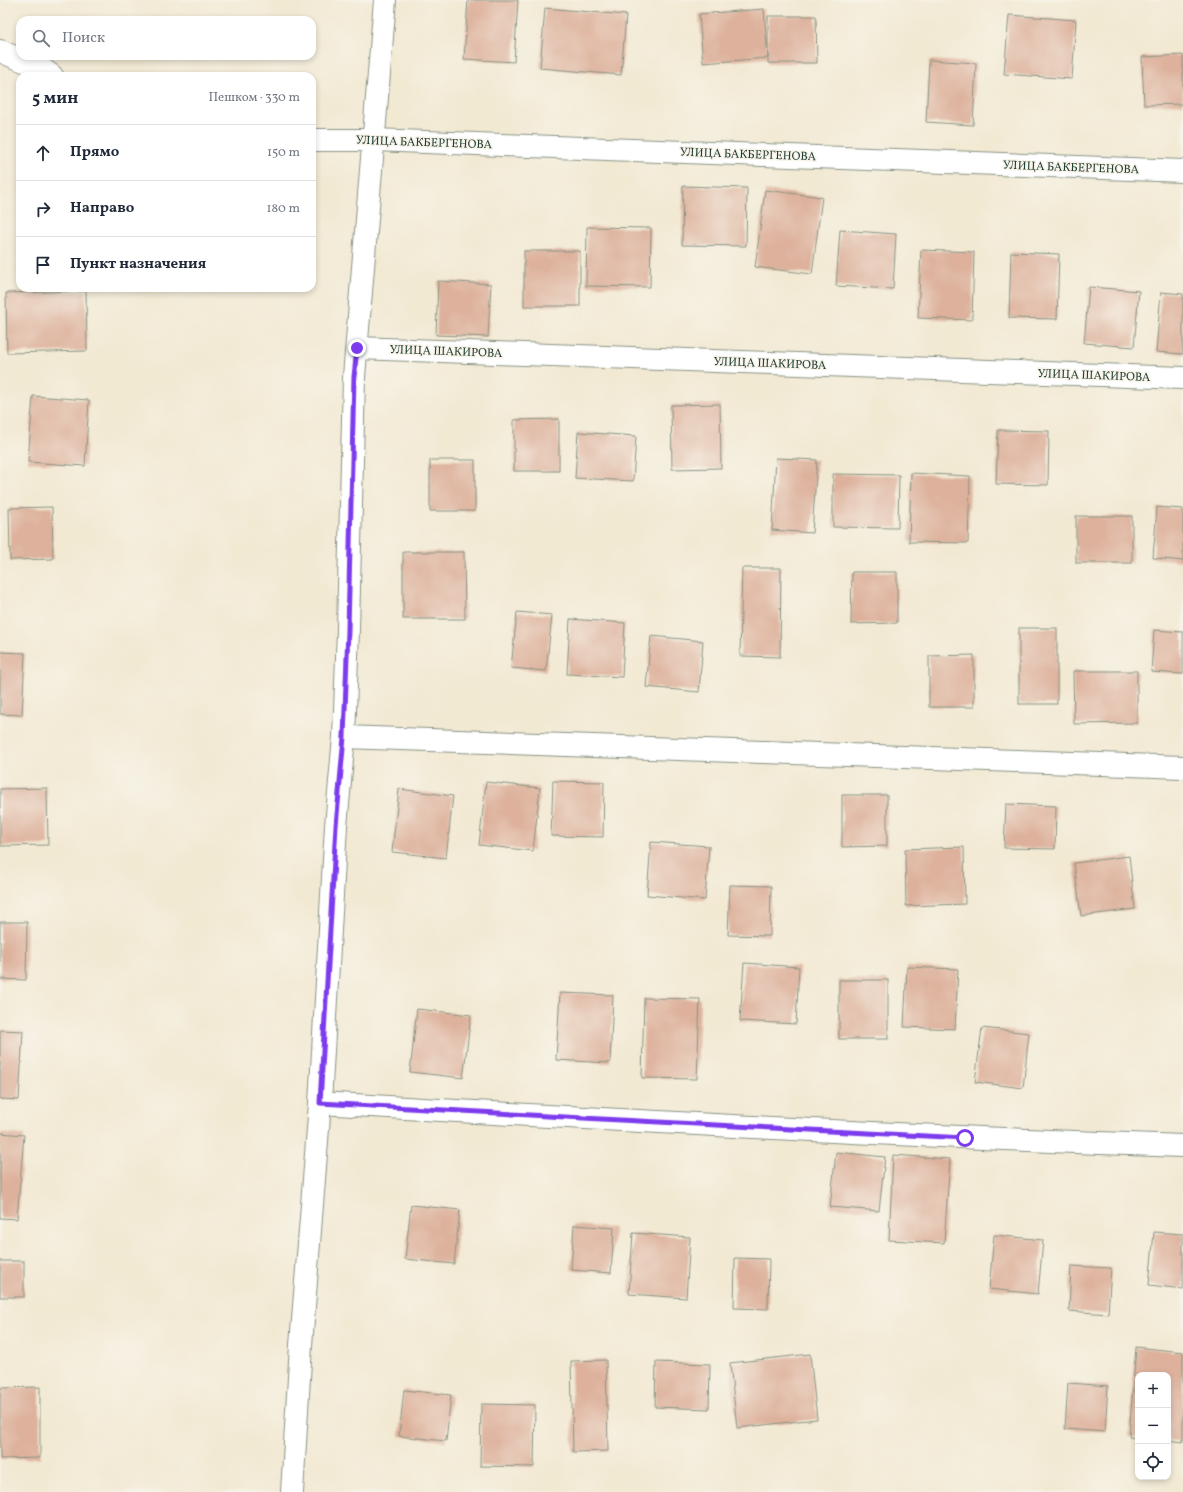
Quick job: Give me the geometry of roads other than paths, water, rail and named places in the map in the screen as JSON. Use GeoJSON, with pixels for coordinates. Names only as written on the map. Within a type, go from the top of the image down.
{"type":"FeatureCollection","features":[{"type":"Feature","properties":{"kind":"street"},"geometry":{"type":"LineString","coordinates":[[292,1492],[301,1345],[320,1103],[336,826],[344,737],[354,377],[385,0]]}},
{"type":"Feature","properties":{"kind":"street"},"geometry":{"type":"LineString","coordinates":[[0,51],[16,58]]}},
{"type":"Feature","properties":{"kind":"street"},"geometry":{"type":"LineString","coordinates":[[22,60],[41,68],[46,72]]}},
{"type":"Feature","properties":{"kind":"street","name":"УЛИЦА БАКБЕРГЕНОВА"},"geometry":{"type":"LineString","coordinates":[[316,140],[374,140],[1183,171]]}},
{"type":"Feature","properties":{"kind":"street","name":"УЛИЦА ШАКИРОВА"},"geometry":{"type":"LineString","coordinates":[[357,348],[1183,378]]}},
{"type":"Feature","properties":{"kind":"street"},"geometry":{"type":"LineString","coordinates":[[344,737],[1183,767]]}},
{"type":"Feature","properties":{"kind":"street"},"geometry":{"type":"LineString","coordinates":[[320,1103],[965,1138],[1183,1146]]}}]}
